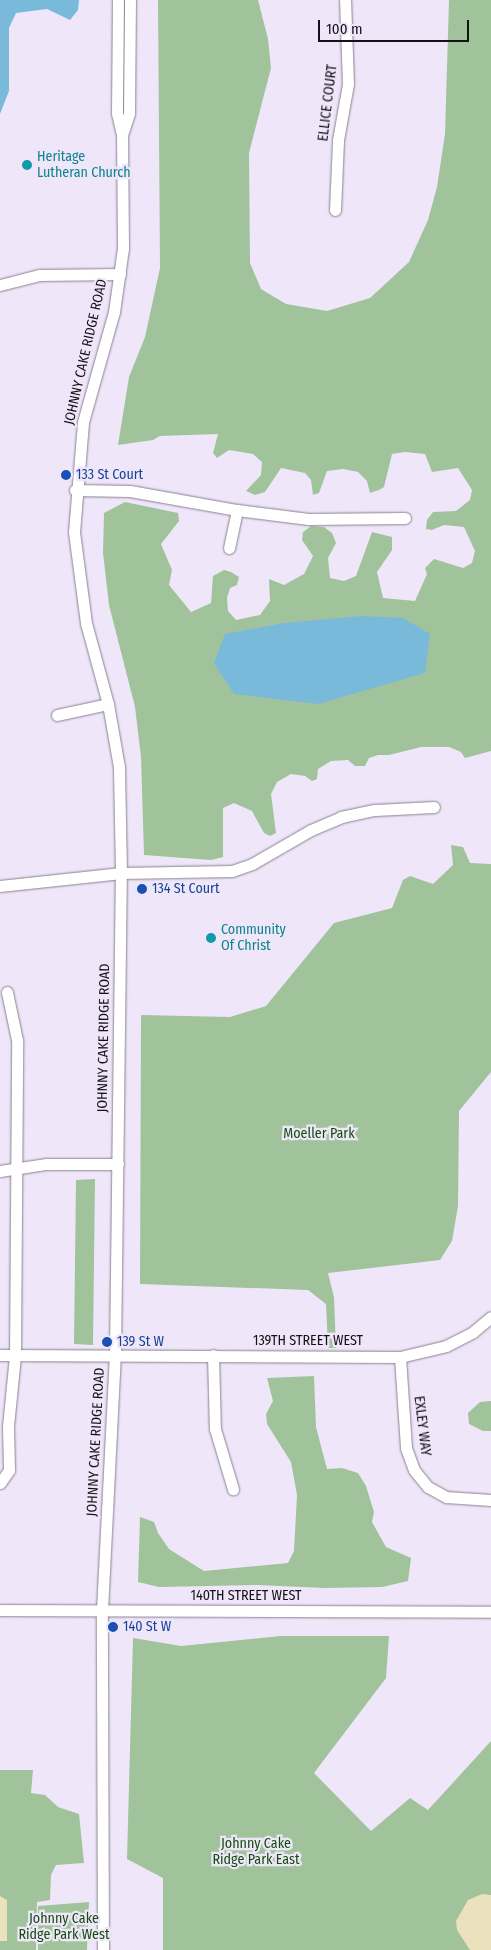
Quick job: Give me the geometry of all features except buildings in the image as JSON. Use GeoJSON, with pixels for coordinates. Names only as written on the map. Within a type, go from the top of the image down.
{"type":"FeatureCollection","features":[{"type":"Feature","properties":{"kind":"street","name":"JOHNNY CAKE RIDGE ROAD"},"geometry":{"type":"LineString","coordinates":[[103,1950],[102,1610],[115,1355],[121,873],[118,767],[108,704],[86,623],[74,532],[75,490],[83,422],[114,312],[123,248],[124,133],[117,113],[118,0]]}},
{"type":"Feature","properties":{"kind":"street"},"geometry":{"type":"LineString","coordinates":[[124,133],[129,114],[130,0]]}},
{"type":"Feature","properties":{"kind":"street","name":"ELLICE COURT"},"geometry":{"type":"LineString","coordinates":[[335,210],[338,140],[348,84],[345,0]]}},
{"type":"Feature","properties":{"kind":"street"},"geometry":{"type":"LineString","coordinates":[[0,285],[39,275],[120,274]]}},
{"type":"Feature","properties":{"kind":"street"},"geometry":{"type":"LineString","coordinates":[[75,490],[130,491],[236,510],[308,519],[405,518]]}},
{"type":"Feature","properties":{"kind":"street"},"geometry":{"type":"LineString","coordinates":[[229,548],[236,510]]}},
{"type":"Feature","properties":{"kind":"street"},"geometry":{"type":"LineString","coordinates":[[57,715],[108,704]]}},
{"type":"Feature","properties":{"kind":"street"},"geometry":{"type":"LineString","coordinates":[[0,886],[121,873],[232,871],[252,864],[311,830],[340,817],[375,810],[434,807]]}},
{"type":"Feature","properties":{"kind":"street"},"geometry":{"type":"LineString","coordinates":[[0,1483],[9,1470],[9,1408],[15,1356],[17,1040],[7,992]]}},
{"type":"Feature","properties":{"kind":"street"},"geometry":{"type":"LineString","coordinates":[[0,1171],[46,1164],[118,1164]]}},
{"type":"Feature","properties":{"kind":"street","name":"139TH STREET WEST"},"geometry":{"type":"LineString","coordinates":[[0,1355],[400,1357],[446,1346],[473,1332],[491,1317]]}},
{"type":"Feature","properties":{"kind":"street"},"geometry":{"type":"LineString","coordinates":[[213,1356],[216,1429],[233,1489]]}},
{"type":"Feature","properties":{"kind":"street","name":"EXLEY WAY"},"geometry":{"type":"LineString","coordinates":[[400,1357],[406,1448],[417,1475],[428,1487],[446,1497],[491,1500]]}},
{"type":"Feature","properties":{"kind":"street","name":"140TH STREET WEST"},"geometry":{"type":"LineString","coordinates":[[0,1610],[491,1612]]}},
{"type":"Feature","properties":{"kind":"green space"},"geometry":{"type":"Polygon","coordinates":[[[158,0],[258,0],[268,39],[271,68],[249,153],[250,263],[261,289],[286,304],[327,311],[370,298],[409,262],[428,220],[437,187],[445,134],[449,0],[491,0],[491,751],[465,758],[461,752],[449,747],[421,747],[369,758],[365,766],[355,766],[348,760],[331,761],[318,769],[317,779],[312,781],[305,776],[291,774],[277,782],[271,794],[276,833],[270,836],[264,833],[252,811],[234,803],[223,808],[223,857],[211,860],[144,855],[141,757],[135,707],[109,605],[103,553],[104,513],[125,502],[178,513],[179,521],[161,544],[172,570],[169,585],[191,612],[211,603],[213,576],[224,570],[231,572],[239,577],[237,585],[230,588],[227,598],[228,611],[236,620],[260,615],[270,601],[269,579],[284,585],[304,574],[313,556],[302,540],[303,532],[311,526],[324,527],[332,533],[336,543],[328,558],[330,578],[344,581],[356,576],[372,532],[392,537],[392,550],[377,572],[383,598],[415,601],[427,574],[425,568],[434,559],[463,568],[472,563],[475,551],[464,527],[444,525],[432,530],[426,529],[427,520],[433,512],[456,511],[470,500],[472,490],[458,468],[432,472],[425,454],[405,452],[392,454],[384,487],[370,493],[367,481],[358,472],[343,469],[327,471],[319,493],[313,495],[311,480],[305,473],[281,468],[265,492],[255,495],[246,491],[261,475],[262,462],[253,454],[229,450],[217,458],[213,453],[218,434],[160,436],[153,440],[118,445],[129,377],[145,337],[160,268],[158,0]]]}},
{"type":"Feature","properties":{"kind":"green space","name":"Moeller Park"},"geometry":{"type":"Polygon","coordinates":[[[451,845],[463,847],[470,863],[491,864],[491,1072],[459,1111],[458,1206],[452,1241],[440,1260],[328,1273],[334,1297],[336,1348],[328,1348],[326,1304],[308,1290],[140,1284],[141,1015],[230,1017],[266,1006],[334,923],[392,908],[403,880],[410,876],[433,884],[453,865],[451,845]]]}},
{"type":"Feature","properties":{"kind":"green space"},"geometry":{"type":"Polygon","coordinates":[[[95,1179],[93,1345],[74,1344],[76,1180],[95,1179]]]}},
{"type":"Feature","properties":{"kind":"green space"},"geometry":{"type":"Polygon","coordinates":[[[314,1376],[316,1427],[327,1469],[342,1468],[358,1473],[366,1486],[374,1512],[372,1522],[386,1547],[411,1558],[408,1581],[382,1587],[325,1588],[256,1585],[159,1587],[138,1582],[140,1517],[154,1522],[158,1533],[169,1549],[204,1571],[288,1563],[294,1551],[297,1495],[291,1462],[267,1424],[266,1414],[273,1401],[267,1378],[314,1376]]]}},
{"type":"Feature","properties":{"kind":"green space"},"geometry":{"type":"Polygon","coordinates":[[[491,1401],[491,1431],[483,1431],[469,1424],[468,1413],[480,1402],[491,1401]]]}},
{"type":"Feature","properties":{"kind":"green space","name":"Johnny Cake Ridge Park East"},"geometry":{"type":"Polygon","coordinates":[[[281,1636],[389,1636],[386,1678],[314,1773],[371,1831],[410,1798],[428,1810],[491,1741],[491,1950],[163,1950],[163,1878],[127,1859],[133,1638],[181,1646],[281,1636]]]}},
{"type":"Feature","properties":{"kind":"green space","name":"Johnny Cake Ridge Park West"},"geometry":{"type":"Polygon","coordinates":[[[0,1770],[33,1770],[31,1793],[45,1795],[58,1807],[79,1814],[84,1863],[56,1865],[51,1875],[50,1900],[37,1902],[36,1950],[0,1950],[0,1770]]]}},
{"type":"Feature","properties":{"kind":"green space","name":"Johnny Cake Ridge Park West"},"geometry":{"type":"Polygon","coordinates":[[[89,1902],[87,1950],[38,1950],[38,1906],[89,1902]]]}},
{"type":"Feature","properties":{"kind":"sand"},"geometry":{"type":"Polygon","coordinates":[[[482,1894],[491,1895],[491,1950],[470,1950],[457,1930],[456,1921],[468,1900],[482,1894]]]}},
{"type":"Feature","properties":{"kind":"sand"},"geometry":{"type":"Polygon","coordinates":[[[0,1896],[7,1900],[7,1941],[0,1941],[0,1896]]]}},
{"type":"Feature","properties":{"kind":"water"},"geometry":{"type":"Polygon","coordinates":[[[0,0],[79,0],[78,10],[70,20],[47,9],[16,13],[9,28],[9,91],[0,114],[0,0]]]}},
{"type":"Feature","properties":{"kind":"water"},"geometry":{"type":"Polygon","coordinates":[[[362,616],[403,618],[430,634],[425,673],[318,704],[234,694],[214,663],[225,634],[284,623],[362,616]]]}},
{"type":"Feature","properties":{"kind":"place","name":"Heritage Lutheran Church"},"geometry":{"type":"Point","coordinates":[27,165]}},
{"type":"Feature","properties":{"kind":"place","name":"133 St Court"},"geometry":{"type":"Point","coordinates":[66,475]}},
{"type":"Feature","properties":{"kind":"place","name":"134 St Court"},"geometry":{"type":"Point","coordinates":[142,889]}},
{"type":"Feature","properties":{"kind":"place","name":"Community Of Christ"},"geometry":{"type":"Point","coordinates":[211,938]}},
{"type":"Feature","properties":{"kind":"place","name":"139 St W"},"geometry":{"type":"Point","coordinates":[107,1342]}},
{"type":"Feature","properties":{"kind":"place","name":"140 St W"},"geometry":{"type":"Point","coordinates":[113,1627]}}]}
